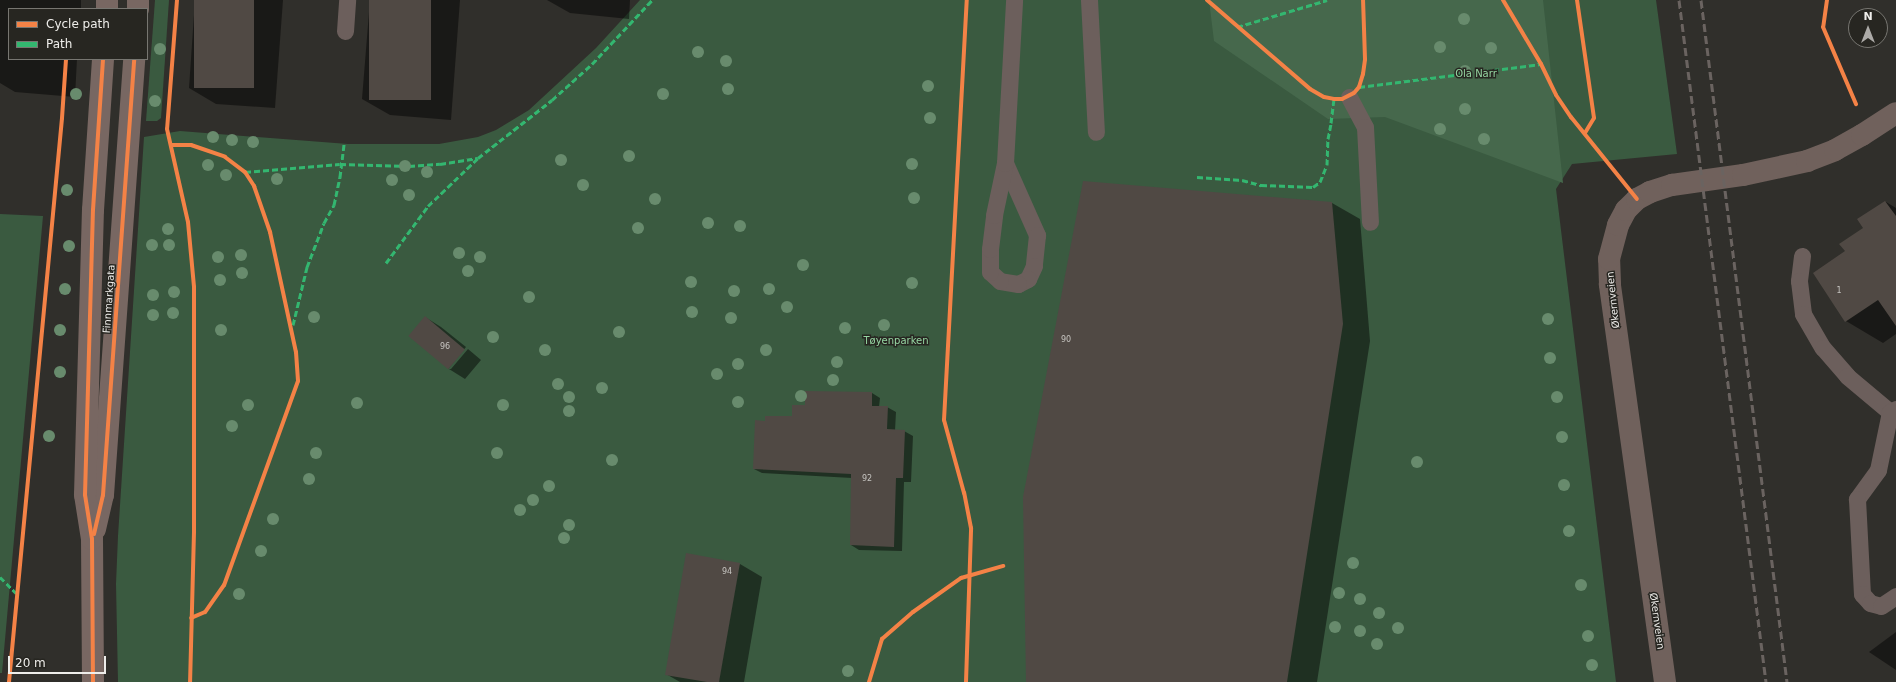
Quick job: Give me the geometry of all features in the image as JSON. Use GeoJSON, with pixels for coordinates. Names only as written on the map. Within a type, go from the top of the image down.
{"type":"FeatureCollection","features":[{"type":"Feature","properties":{"kind":"main road","name":"Finnmarkgata"},"geometry":{"type":"LineString","coordinates":[[93,682],[92,539],[85,495],[93,210],[103,60]]}},
{"type":"Feature","properties":{"kind":"main road","name":"Finnmarkgata"},"geometry":{"type":"LineString","coordinates":[[92,539],[103,494],[134,60]]}},
{"type":"Feature","properties":{"kind":"main road","name":"Økernveien"},"geometry":{"type":"LineString","coordinates":[[1665,682],[1610,284],[1609,259],[1618,225],[1626,210],[1637,199],[1650,192],[1672,185],[1743,175],[1807,161],[1835,150],[1896,113]]}},
{"type":"Feature","properties":{"kind":"lane"},"geometry":{"type":"LineString","coordinates":[[345,31],[347,0]]}},
{"type":"Feature","properties":{"kind":"lane"},"geometry":{"type":"LineString","coordinates":[[1005,163],[1037,235],[1034,266],[1028,279],[1018,284],[1000,281],[990,272],[990,249],[994,215],[1005,163],[1014,0]]}},
{"type":"Feature","properties":{"kind":"lane"},"geometry":{"type":"LineString","coordinates":[[1089,0],[1096,132]]}},
{"type":"Feature","properties":{"kind":"lane"},"geometry":{"type":"LineString","coordinates":[[1349,96],[1365,127],[1370,222]]}},
{"type":"Feature","properties":{"kind":"lane"},"geometry":{"type":"LineString","coordinates":[[1802,256],[1799,281],[1803,314],[1823,348],[1842,370],[1893,410],[1878,470],[1857,500],[1862,594],[1870,604],[1881,606],[1896,596]]}},
{"type":"Feature","properties":{"kind":"green space"},"geometry":{"type":"Polygon","coordinates":[[[155,0],[169,0],[161,118],[157,121],[146,121],[155,0]]]}},
{"type":"Feature","properties":{"kind":"green space","name":"Tøyenparken"},"geometry":{"type":"Polygon","coordinates":[[[640,0],[1656,0],[1677,154],[1572,164],[1556,189],[1616,682],[118,682],[116,584],[118,536],[144,137],[180,131],[348,144],[439,144],[478,137],[496,130],[529,110],[596,48],[640,0]]]}},
{"type":"Feature","properties":{"kind":"green space","name":"Ola Narr"},"geometry":{"type":"Polygon","coordinates":[[[1209,0],[1543,0],[1563,183],[1385,117],[1328,119],[1214,41],[1209,0]]]}},
{"type":"Feature","properties":{"kind":"green space"},"geometry":{"type":"Polygon","coordinates":[[[0,214],[43,216],[2,673],[0,673],[0,214]]]}},
{"type":"Feature","properties":{"kind":"building"},"geometry":{"type":"Polygon","coordinates":[[[194,0],[254,0],[254,88],[194,88],[194,0]]]}},
{"type":"Feature","properties":{"kind":"building"},"geometry":{"type":"Polygon","coordinates":[[[369,0],[431,0],[431,100],[369,100],[369,0]]]}},
{"type":"Feature","properties":{"kind":"building"},"geometry":{"type":"Polygon","coordinates":[[[1083,181],[1332,202],[1343,324],[1287,682],[1026,682],[1023,497],[1083,181]]]}},
{"type":"Feature","properties":{"kind":"building"},"geometry":{"type":"Polygon","coordinates":[[[1885,201],[1896,216],[1896,326],[1878,300],[1845,322],[1813,273],[1845,251],[1839,244],[1863,228],[1857,219],[1885,201]]]}},
{"type":"Feature","properties":{"kind":"building"},"geometry":{"type":"Polygon","coordinates":[[[425,316],[465,349],[448,369],[408,336],[425,316]]]}},
{"type":"Feature","properties":{"kind":"building"},"geometry":{"type":"Polygon","coordinates":[[[805,391],[872,392],[872,406],[888,406],[887,429],[905,430],[903,478],[896,478],[894,547],[850,545],[851,474],[753,469],[755,420],[765,421],[765,416],[792,416],[792,405],[805,405],[805,391]]]}},
{"type":"Feature","properties":{"kind":"building"},"geometry":{"type":"Polygon","coordinates":[[[686,553],[740,563],[719,682],[707,682],[665,675],[686,553]]]}},
{"type":"Feature","properties":{"kind":"railway"},"geometry":{"type":"LineString","coordinates":[[1679,0],[1766,682]]}},
{"type":"Feature","properties":{"kind":"railway"},"geometry":{"type":"LineString","coordinates":[[1701,0],[1787,682]]}},
{"type":"Feature","properties":{"kind":"marked path"},"geometry":{"type":"LineString","coordinates":[[386,263],[428,206],[478,158],[552,100],[592,64],[652,0]]}},
{"type":"Feature","properties":{"kind":"marked path"},"geometry":{"type":"LineString","coordinates":[[1237,27],[1327,0]]}},
{"type":"Feature","properties":{"kind":"marked path"},"geometry":{"type":"LineString","coordinates":[[1359,87],[1541,64]]}},
{"type":"Feature","properties":{"kind":"marked path"},"geometry":{"type":"LineString","coordinates":[[1197,177],[1242,180],[1261,185],[1313,187],[1320,182],[1327,165],[1328,139],[1334,99]]}},
{"type":"Feature","properties":{"kind":"marked path"},"geometry":{"type":"LineString","coordinates":[[293,325],[307,267],[324,223],[334,205],[340,177],[344,143]]}},
{"type":"Feature","properties":{"kind":"marked path"},"geometry":{"type":"LineString","coordinates":[[245,172],[340,164],[409,166],[440,164],[478,158]]}},
{"type":"Feature","properties":{"kind":"marked path"},"geometry":{"type":"LineString","coordinates":[[0,577],[16,593]]}},
{"type":"Feature","properties":{"kind":"cycle path"},"geometry":{"type":"LineString","coordinates":[[177,0],[167,129],[188,222],[194,287],[194,532],[190,682]]}},
{"type":"Feature","properties":{"kind":"cycle path"},"geometry":{"type":"LineString","coordinates":[[966,682],[971,528],[964,493],[944,420],[967,0]]}},
{"type":"Feature","properties":{"kind":"cycle path"},"geometry":{"type":"LineString","coordinates":[[1207,0],[1310,89],[1324,97],[1334,99],[1342,99],[1354,93],[1359,87],[1363,74],[1365,59],[1363,0]]}},
{"type":"Feature","properties":{"kind":"cycle path"},"geometry":{"type":"LineString","coordinates":[[1503,0],[1541,64],[1556,95],[1571,117],[1637,199]]}},
{"type":"Feature","properties":{"kind":"cycle path"},"geometry":{"type":"LineString","coordinates":[[1577,0],[1594,118],[1585,133]]}},
{"type":"Feature","properties":{"kind":"cycle path"},"geometry":{"type":"LineString","coordinates":[[1827,0],[1823,27],[1856,104]]}},
{"type":"Feature","properties":{"kind":"cycle path"},"geometry":{"type":"LineString","coordinates":[[9,682],[62,118],[66,60]]}},
{"type":"Feature","properties":{"kind":"cycle path"},"geometry":{"type":"LineString","coordinates":[[93,682],[92,539],[85,495],[93,210],[103,60]]}},
{"type":"Feature","properties":{"kind":"cycle path"},"geometry":{"type":"LineString","coordinates":[[94,534],[103,495],[134,60]]}},
{"type":"Feature","properties":{"kind":"cycle path"},"geometry":{"type":"LineString","coordinates":[[172,145],[191,145],[225,157],[245,172],[254,186],[270,232],[296,352],[298,381],[224,585],[205,612],[191,618]]}},
{"type":"Feature","properties":{"kind":"cycle path"},"geometry":{"type":"LineString","coordinates":[[869,682],[882,639],[913,612],[961,578],[1003,566]]}}]}
